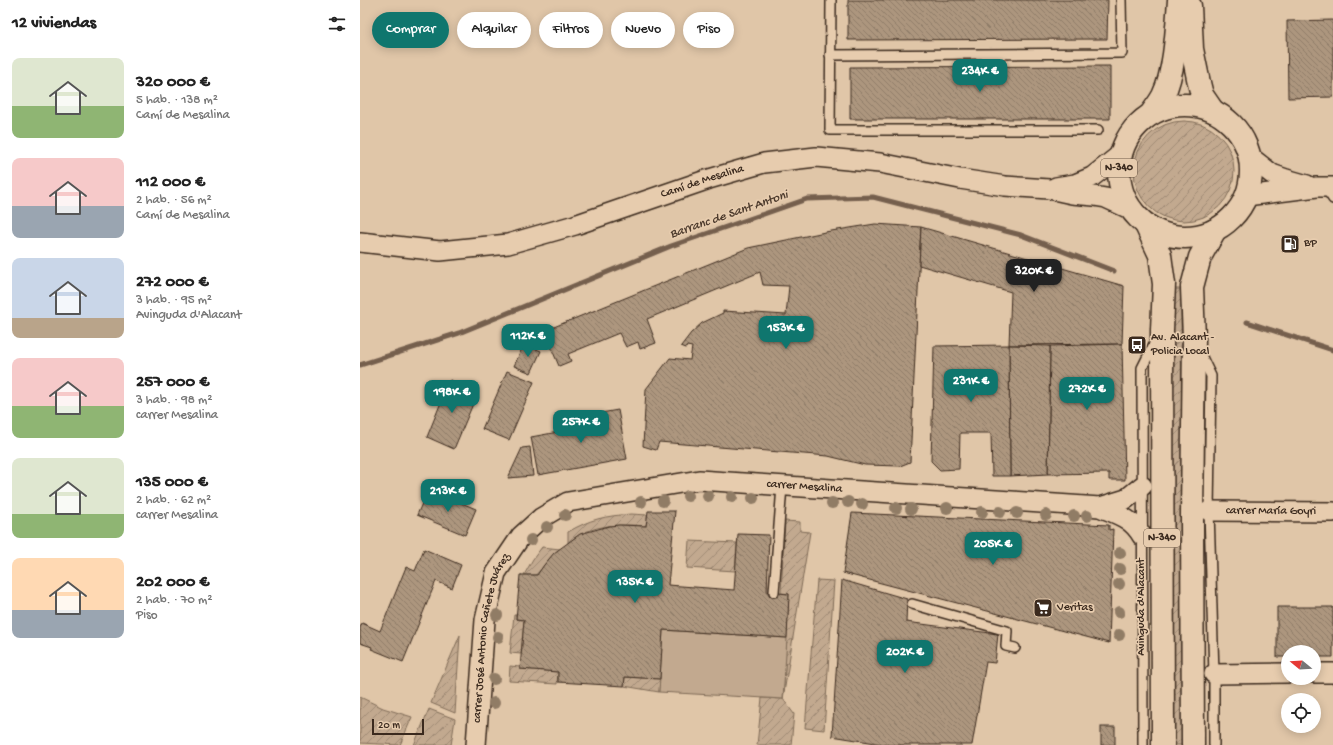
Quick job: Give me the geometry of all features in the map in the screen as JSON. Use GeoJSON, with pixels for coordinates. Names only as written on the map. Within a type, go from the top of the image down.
{"type":"FeatureCollection","features":[{"type":"Feature","properties":{"kind":"highway","name":"N-340"},"geometry":{"type":"LineString","coordinates":[[1151,114],[1163,96],[1170,79],[1176,41],[1179,0]]}},
{"type":"Feature","properties":{"kind":"highway","name":"N-340"},"geometry":{"type":"LineString","coordinates":[[1190,0],[1192,49],[1199,83],[1202,95],[1213,111]]}},
{"type":"Feature","properties":{"kind":"highway","name":"N-340"},"geometry":{"type":"LineString","coordinates":[[1181,105],[1198,106],[1213,111],[1226,119],[1236,129],[1245,142],[1251,170],[1250,183],[1242,205],[1230,219],[1215,230],[1204,234],[1180,237],[1157,231],[1139,217],[1126,200],[1119,178],[1119,166],[1121,154],[1126,142],[1132,131],[1141,122],[1151,114],[1165,108],[1181,105]]}},
{"type":"Feature","properties":{"kind":"highway","name":"Avinguda d'Alacant"},"geometry":{"type":"LineString","coordinates":[[1139,217],[1160,255],[1164,284],[1162,330],[1163,745]]}},
{"type":"Feature","properties":{"kind":"highway","name":"N-340"},"geometry":{"type":"LineString","coordinates":[[1193,745],[1192,516],[1194,338],[1192,286],[1200,257],[1215,230]]}},
{"type":"Feature","properties":{"kind":"street","name":"Camí de Mesalina"},"geometry":{"type":"LineString","coordinates":[[1049,189],[1075,184],[1092,177],[1121,154]]}},
{"type":"Feature","properties":{"kind":"street"},"geometry":{"type":"LineString","coordinates":[[1249,156],[1272,174],[1327,190]]}},
{"type":"Feature","properties":{"kind":"street","name":"Camí de Mesalina"},"geometry":{"type":"LineString","coordinates":[[360,242],[440,251],[508,244],[575,225],[710,179],[764,163],[816,157],[880,163],[960,179],[1005,186],[1049,189],[1072,194],[1106,198],[1139,217]]}},
{"type":"Feature","properties":{"kind":"street"},"geometry":{"type":"LineString","coordinates":[[1246,196],[1327,190]]}},
{"type":"Feature","properties":{"kind":"street","name":"carrer Mesalina"},"geometry":{"type":"LineString","coordinates":[[521,536],[541,518],[568,502],[699,480],[1100,507],[1127,519],[1138,528],[1142,536]]}},
{"type":"Feature","properties":{"kind":"street","name":"carrer Mesalina"},"geometry":{"type":"LineString","coordinates":[[1100,507],[1126,499],[1142,486]]}},
{"type":"Feature","properties":{"kind":"street","name":"carrer María Goyri"},"geometry":{"type":"LineString","coordinates":[[1209,511],[1333,512]]}},
{"type":"Feature","properties":{"kind":"street","name":"carrer José Antonio Cañete Juárez"},"geometry":{"type":"LineString","coordinates":[[476,745],[485,620],[496,573],[521,536]]}},
{"type":"Feature","properties":{"kind":"street"},"geometry":{"type":"LineString","coordinates":[[1214,674],[1281,673]]}},
{"type":"Feature","properties":{"kind":"street"},"geometry":{"type":"LineString","coordinates":[[1321,673],[1333,673]]}},
{"type":"Feature","properties":{"kind":"lane"},"geometry":{"type":"LineString","coordinates":[[831,0],[830,130],[1098,130]]}},
{"type":"Feature","properties":{"kind":"lane"},"geometry":{"type":"LineString","coordinates":[[830,55],[1122,53],[1122,0]]}},
{"type":"Feature","properties":{"kind":"lane","name":"Avinguda d'Alacant"},"geometry":{"type":"LineString","coordinates":[[1143,745],[1142,368],[1162,330]]}},
{"type":"Feature","properties":{"kind":"lane"},"geometry":{"type":"LineString","coordinates":[[1194,338],[1210,376],[1209,511],[1214,674],[1214,745]]}},
{"type":"Feature","properties":{"kind":"lane"},"geometry":{"type":"LineString","coordinates":[[774,592],[782,486]]}},
{"type":"Feature","properties":{"kind":"lane"},"geometry":{"type":"LineString","coordinates":[[912,604],[1008,631],[1006,646],[1016,648]]}},
{"type":"Feature","properties":{"kind":"shaded area"},"geometry":{"type":"Polygon","coordinates":[[[1184,121],[1194,122],[1212,129],[1226,143],[1233,161],[1233,181],[1226,199],[1212,213],[1194,220],[1184,221],[1174,220],[1156,213],[1142,199],[1135,181],[1134,171],[1135,161],[1142,143],[1156,129],[1174,122],[1184,121]]]}},
{"type":"Feature","properties":{"kind":"shaded area"},"geometry":{"type":"Polygon","coordinates":[[[1170,289],[1181,289],[1183,745],[1172,745],[1170,289]]]}},
{"type":"Feature","properties":{"kind":"shaded area"},"geometry":{"type":"Polygon","coordinates":[[[631,514],[648,515],[646,526],[621,525],[596,528],[579,535],[568,543],[568,532],[583,524],[605,517],[631,514]]]}},
{"type":"Feature","properties":{"kind":"shaded area"},"geometry":{"type":"Polygon","coordinates":[[[785,521],[800,522],[800,531],[810,532],[783,699],[789,594],[781,593],[785,521]]]}},
{"type":"Feature","properties":{"kind":"shaded area"},"geometry":{"type":"Polygon","coordinates":[[[689,541],[737,543],[735,571],[687,568],[689,541]]]}},
{"type":"Feature","properties":{"kind":"shaded area"},"geometry":{"type":"Polygon","coordinates":[[[542,547],[560,549],[550,558],[537,575],[524,575],[533,559],[542,547]]]}},
{"type":"Feature","properties":{"kind":"shaded area"},"geometry":{"type":"Polygon","coordinates":[[[817,580],[834,581],[824,730],[805,728],[817,580]]]}},
{"type":"Feature","properties":{"kind":"shaded area"},"geometry":{"type":"Polygon","coordinates":[[[514,615],[516,615],[516,619],[524,620],[521,654],[510,653],[514,615]]]}},
{"type":"Feature","properties":{"kind":"shaded area"},"geometry":{"type":"Polygon","coordinates":[[[663,630],[787,638],[783,699],[659,692],[663,630]]]}},
{"type":"Feature","properties":{"kind":"shaded area"},"geometry":{"type":"Polygon","coordinates":[[[460,635],[455,713],[431,703],[460,635]]]}},
{"type":"Feature","properties":{"kind":"shaded area"},"geometry":{"type":"Polygon","coordinates":[[[510,666],[520,667],[521,669],[558,672],[557,684],[509,681],[510,666]]]}},
{"type":"Feature","properties":{"kind":"shaded area"},"geometry":{"type":"Polygon","coordinates":[[[625,677],[660,679],[659,692],[624,686],[625,677]]]}},
{"type":"Feature","properties":{"kind":"shaded area"},"geometry":{"type":"Polygon","coordinates":[[[360,697],[383,708],[412,717],[400,745],[360,743],[360,697]]]}},
{"type":"Feature","properties":{"kind":"shaded area"},"geometry":{"type":"Polygon","coordinates":[[[762,698],[783,699],[794,714],[791,745],[757,745],[762,698]]]}},
{"type":"Feature","properties":{"kind":"shaded area"},"geometry":{"type":"Polygon","coordinates":[[[429,709],[455,719],[451,745],[414,745],[429,709]]]}},
{"type":"Feature","properties":{"kind":"building"},"geometry":{"type":"Polygon","coordinates":[[[848,0],[1108,0],[1107,39],[848,40],[848,0]]]}},
{"type":"Feature","properties":{"kind":"building"},"geometry":{"type":"Polygon","coordinates":[[[1333,20],[1333,97],[1288,98],[1287,21],[1333,20]]]}},
{"type":"Feature","properties":{"kind":"building"},"geometry":{"type":"Polygon","coordinates":[[[1110,66],[1110,119],[850,119],[850,67],[1110,66]]]}},
{"type":"Feature","properties":{"kind":"building"},"geometry":{"type":"Polygon","coordinates":[[[875,224],[921,227],[910,462],[900,466],[865,465],[828,456],[659,442],[656,450],[643,446],[646,389],[670,358],[690,360],[692,347],[687,346],[686,348],[681,346],[691,333],[702,323],[723,313],[723,311],[786,315],[789,286],[763,285],[760,272],[647,319],[656,343],[640,349],[638,342],[626,347],[619,333],[568,354],[571,361],[559,366],[544,331],[748,248],[825,232],[875,224]]]}},
{"type":"Feature","properties":{"kind":"building"},"geometry":{"type":"Polygon","coordinates":[[[921,227],[1124,286],[1122,344],[1009,345],[1011,292],[919,265],[921,227]]]}},
{"type":"Feature","properties":{"kind":"building"},"geometry":{"type":"Polygon","coordinates":[[[524,344],[541,351],[531,373],[514,366],[524,344]]]}},
{"type":"Feature","properties":{"kind":"building"},"geometry":{"type":"Polygon","coordinates":[[[1122,344],[1125,480],[1109,480],[1109,473],[1048,474],[1050,346],[1122,344]]]}},
{"type":"Feature","properties":{"kind":"building"},"geometry":{"type":"Polygon","coordinates":[[[1009,345],[1050,346],[1048,474],[1010,476],[1009,345]]]}},
{"type":"Feature","properties":{"kind":"building"},"geometry":{"type":"Polygon","coordinates":[[[1009,345],[1010,476],[992,476],[991,433],[960,433],[959,469],[940,470],[931,461],[934,346],[1009,345]]]}},
{"type":"Feature","properties":{"kind":"building"},"geometry":{"type":"Polygon","coordinates":[[[507,371],[534,382],[509,440],[482,429],[507,371]]]}},
{"type":"Feature","properties":{"kind":"building"},"geometry":{"type":"Polygon","coordinates":[[[450,380],[478,392],[454,449],[427,437],[450,380]]]}},
{"type":"Feature","properties":{"kind":"building"},"geometry":{"type":"Polygon","coordinates":[[[618,410],[627,459],[538,475],[531,437],[569,430],[567,419],[618,410]]]}},
{"type":"Feature","properties":{"kind":"building"},"geometry":{"type":"Polygon","coordinates":[[[530,447],[533,476],[508,478],[522,448],[530,447]]]}},
{"type":"Feature","properties":{"kind":"building"},"geometry":{"type":"Polygon","coordinates":[[[435,492],[476,509],[465,535],[417,515],[423,501],[430,504],[435,492]]]}},
{"type":"Feature","properties":{"kind":"building"},"geometry":{"type":"Polygon","coordinates":[[[648,511],[675,511],[668,585],[734,590],[738,534],[769,535],[767,592],[789,594],[787,638],[663,630],[660,679],[625,677],[624,686],[558,682],[558,672],[520,669],[524,620],[516,619],[520,575],[537,575],[554,553],[580,534],[609,526],[646,526],[648,511]]]}},
{"type":"Feature","properties":{"kind":"building","name":"Veritas"},"geometry":{"type":"Polygon","coordinates":[[[852,513],[1109,525],[1109,530],[1113,529],[1109,643],[843,573],[852,513]]]}},
{"type":"Feature","properties":{"kind":"building"},"geometry":{"type":"Polygon","coordinates":[[[424,549],[461,565],[452,588],[436,581],[403,662],[360,643],[360,628],[362,623],[380,631],[406,567],[415,571],[424,549]]]}},
{"type":"Feature","properties":{"kind":"building"},"geometry":{"type":"Polygon","coordinates":[[[842,580],[907,599],[906,622],[998,634],[995,663],[986,662],[972,745],[888,745],[832,736],[842,580]]]}},
{"type":"Feature","properties":{"kind":"building"},"geometry":{"type":"Polygon","coordinates":[[[1277,607],[1333,607],[1333,657],[1321,657],[1321,645],[1281,645],[1281,657],[1277,657],[1277,607]]]}},
{"type":"Feature","properties":{"kind":"building"},"geometry":{"type":"Polygon","coordinates":[[[1101,727],[1115,727],[1115,745],[1101,745],[1101,727]]]}},
{"type":"Feature","properties":{"kind":"waterway","name":"Barranc de Sant Antoni"},"geometry":{"type":"LineString","coordinates":[[360,365],[459,333],[671,246],[807,199],[873,197],[1021,235],[1114,271]]}},
{"type":"Feature","properties":{"kind":"waterway","name":"Barranc de Sant Antoni"},"geometry":{"type":"LineString","coordinates":[[1247,322],[1333,350]]}},
{"type":"Feature","properties":{"kind":"place","name":"BP"},"geometry":{"type":"Point","coordinates":[1290,244]}},
{"type":"Feature","properties":{"kind":"place","name":"Av. Alacant - Policia Local"},"geometry":{"type":"Point","coordinates":[1137,345]}},
{"type":"Feature","properties":{"kind":"place","name":"Veritas"},"geometry":{"type":"Point","coordinates":[1043,608]}}]}
